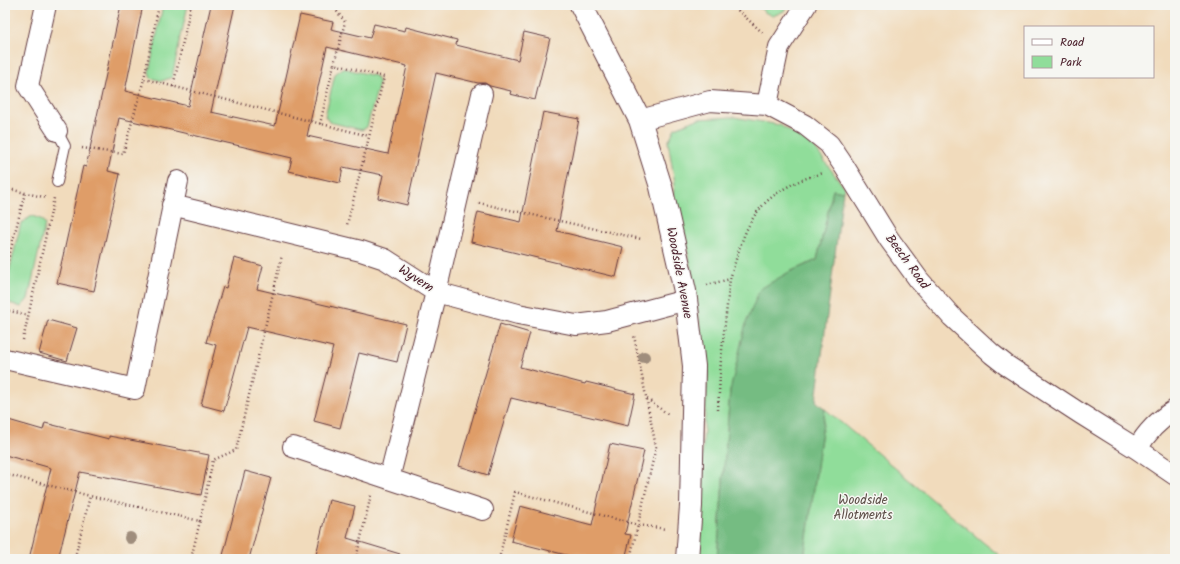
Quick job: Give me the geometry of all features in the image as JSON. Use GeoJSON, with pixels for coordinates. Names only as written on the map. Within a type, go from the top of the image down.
{"type":"FeatureCollection","features":[{"type":"Feature","properties":{"kind":"street"},"geometry":{"type":"LineString","coordinates":[[46,5],[28,86],[61,139]]}},
{"type":"Feature","properties":{"kind":"street","name":"Woodside Avenue"},"geometry":{"type":"LineString","coordinates":[[581,5],[640,120],[661,187],[686,296],[694,366],[691,506],[687,559]]}},
{"type":"Feature","properties":{"kind":"street"},"geometry":{"type":"LineString","coordinates":[[767,105],[779,47],[806,5]]}},
{"type":"Feature","properties":{"kind":"street"},"geometry":{"type":"LineString","coordinates":[[382,477],[436,292],[482,94]]}},
{"type":"Feature","properties":{"kind":"street","name":"Beech Road"},"geometry":{"type":"LineString","coordinates":[[640,120],[710,101],[767,105],[805,125],[829,144],[890,239],[915,274],[952,317],[1006,365],[1137,448],[1175,475]]}},
{"type":"Feature","properties":{"kind":"street"},"geometry":{"type":"LineString","coordinates":[[12,361],[135,389],[178,181]]}},
{"type":"Feature","properties":{"kind":"street","name":"Wyvern"},"geometry":{"type":"LineString","coordinates":[[172,205],[361,251],[385,259],[436,292],[518,314],[576,325],[608,321],[686,296]]}},
{"type":"Feature","properties":{"kind":"street"},"geometry":{"type":"LineString","coordinates":[[1137,448],[1143,438],[1167,415],[1175,410]]}},
{"type":"Feature","properties":{"kind":"street"},"geometry":{"type":"LineString","coordinates":[[293,447],[483,510]]}},
{"type":"Feature","properties":{"kind":"lane"},"geometry":{"type":"LineString","coordinates":[[57,182],[61,139]]}},
{"type":"Feature","properties":{"kind":"path"},"geometry":{"type":"LineString","coordinates":[[61,139],[123,154],[144,79],[159,5]]}},
{"type":"Feature","properties":{"kind":"path"},"geometry":{"type":"LineString","coordinates":[[173,87],[191,5]]}},
{"type":"Feature","properties":{"kind":"path"},"geometry":{"type":"LineString","coordinates":[[320,124],[344,22],[332,5]]}},
{"type":"Feature","properties":{"kind":"path"},"geometry":{"type":"LineString","coordinates":[[732,5],[779,47]]}},
{"type":"Feature","properties":{"kind":"path"},"geometry":{"type":"LineString","coordinates":[[334,64],[384,77],[342,246]]}},
{"type":"Feature","properties":{"kind":"path"},"geometry":{"type":"LineString","coordinates":[[144,79],[369,136]]}},
{"type":"Feature","properties":{"kind":"path"},"geometry":{"type":"LineString","coordinates":[[718,414],[721,359],[730,279],[743,236],[755,213],[771,197],[797,182],[844,166]]}},
{"type":"Feature","properties":{"kind":"path"},"geometry":{"type":"LineString","coordinates":[[12,361],[28,315],[57,182]]}},
{"type":"Feature","properties":{"kind":"path"},"geometry":{"type":"LineString","coordinates":[[5,188],[54,199]]}},
{"type":"Feature","properties":{"kind":"path"},"geometry":{"type":"LineString","coordinates":[[5,272],[26,193]]}},
{"type":"Feature","properties":{"kind":"path"},"geometry":{"type":"LineString","coordinates":[[458,198],[641,239]]}},
{"type":"Feature","properties":{"kind":"path"},"geometry":{"type":"LineString","coordinates":[[191,559],[213,460],[236,450],[288,233]]}},
{"type":"Feature","properties":{"kind":"path"},"geometry":{"type":"LineString","coordinates":[[686,296],[730,279]]}},
{"type":"Feature","properties":{"kind":"path"},"geometry":{"type":"LineString","coordinates":[[5,310],[28,315]]}},
{"type":"Feature","properties":{"kind":"path"},"geometry":{"type":"LineString","coordinates":[[630,314],[656,447],[630,559]]}},
{"type":"Feature","properties":{"kind":"path"},"geometry":{"type":"LineString","coordinates":[[647,399],[670,416]]}},
{"type":"Feature","properties":{"kind":"path"},"geometry":{"type":"LineString","coordinates":[[5,474],[90,496],[200,521]]}},
{"type":"Feature","properties":{"kind":"path"},"geometry":{"type":"LineString","coordinates":[[356,559],[382,477]]}},
{"type":"Feature","properties":{"kind":"path"},"geometry":{"type":"LineString","coordinates":[[499,559],[515,492],[638,525],[668,529]]}},
{"type":"Feature","properties":{"kind":"path"},"geometry":{"type":"LineString","coordinates":[[84,559],[75,558],[90,496]]}},
{"type":"Feature","properties":{"kind":"green space"},"geometry":{"type":"Polygon","coordinates":[[[163,5],[188,5],[172,77],[162,81],[151,78],[149,72],[163,5]]]}},
{"type":"Feature","properties":{"kind":"green space"},"geometry":{"type":"Polygon","coordinates":[[[756,5],[788,5],[784,11],[773,16],[766,13],[756,5]]]}},
{"type":"Feature","properties":{"kind":"green space"},"geometry":{"type":"Polygon","coordinates":[[[343,68],[375,76],[379,83],[367,127],[362,130],[329,122],[325,116],[335,74],[343,68]]]}},
{"type":"Feature","properties":{"kind":"green space"},"geometry":{"type":"Polygon","coordinates":[[[734,117],[780,125],[814,147],[844,187],[843,192],[833,190],[817,260],[789,272],[730,391],[717,559],[695,559],[708,372],[685,236],[673,195],[675,183],[668,142],[675,128],[698,119],[734,117]]]}},
{"type":"Feature","properties":{"kind":"green space"},"geometry":{"type":"Polygon","coordinates":[[[833,190],[843,192],[816,401],[825,409],[804,559],[717,559],[730,391],[746,323],[760,289],[789,272],[817,260],[833,190]]]}},
{"type":"Feature","properties":{"kind":"green space"},"geometry":{"type":"Polygon","coordinates":[[[32,216],[41,219],[45,224],[28,299],[21,307],[7,302],[5,297],[5,289],[21,223],[32,216]]]}},
{"type":"Feature","properties":{"kind":"green space","name":"Woodside Allotments"},"geometry":{"type":"Polygon","coordinates":[[[825,409],[984,543],[1004,559],[804,559],[825,409]]]}},
{"type":"Feature","properties":{"kind":"building"},"geometry":{"type":"Polygon","coordinates":[[[121,5],[143,5],[125,91],[188,106],[211,5],[235,5],[211,112],[275,126],[300,15],[333,22],[331,29],[370,38],[374,24],[405,31],[406,27],[457,40],[456,45],[518,60],[524,32],[550,38],[535,100],[510,94],[511,91],[490,86],[485,83],[478,83],[436,73],[407,205],[378,198],[383,175],[343,167],[340,183],[289,171],[292,158],[119,118],[108,171],[120,174],[94,291],[57,283],[83,166],[86,167],[121,5]],[[327,47],[307,136],[388,154],[407,66],[327,47]]]}},
{"type":"Feature","properties":{"kind":"building"},"geometry":{"type":"Polygon","coordinates":[[[543,112],[579,119],[557,231],[623,247],[616,277],[471,242],[478,212],[521,222],[543,112]]]}},
{"type":"Feature","properties":{"kind":"building"},"geometry":{"type":"Polygon","coordinates":[[[234,258],[263,266],[257,289],[406,324],[397,362],[359,353],[340,428],[314,421],[333,347],[247,327],[224,411],[201,405],[216,345],[206,342],[223,287],[226,288],[234,258]]]}},
{"type":"Feature","properties":{"kind":"building"},"geometry":{"type":"Polygon","coordinates":[[[48,320],[77,328],[67,361],[39,353],[48,320]]]}},
{"type":"Feature","properties":{"kind":"building"},"geometry":{"type":"Polygon","coordinates":[[[500,324],[530,333],[520,367],[585,384],[586,382],[635,394],[628,426],[511,398],[488,475],[459,466],[500,324]]]}},
{"type":"Feature","properties":{"kind":"building"},"geometry":{"type":"Polygon","coordinates":[[[5,419],[43,430],[45,423],[109,439],[109,436],[209,455],[201,495],[80,472],[58,559],[29,559],[51,468],[5,455],[5,419]]]}},
{"type":"Feature","properties":{"kind":"building"},"geometry":{"type":"Polygon","coordinates":[[[610,444],[644,451],[625,534],[631,535],[625,559],[582,559],[511,541],[520,506],[592,525],[610,444]]]}},
{"type":"Feature","properties":{"kind":"building"},"geometry":{"type":"Polygon","coordinates":[[[245,471],[271,478],[249,559],[222,559],[245,471]]]}},
{"type":"Feature","properties":{"kind":"building"},"geometry":{"type":"Polygon","coordinates":[[[329,500],[355,506],[347,538],[400,554],[399,559],[315,559],[329,500]]]}}]}
